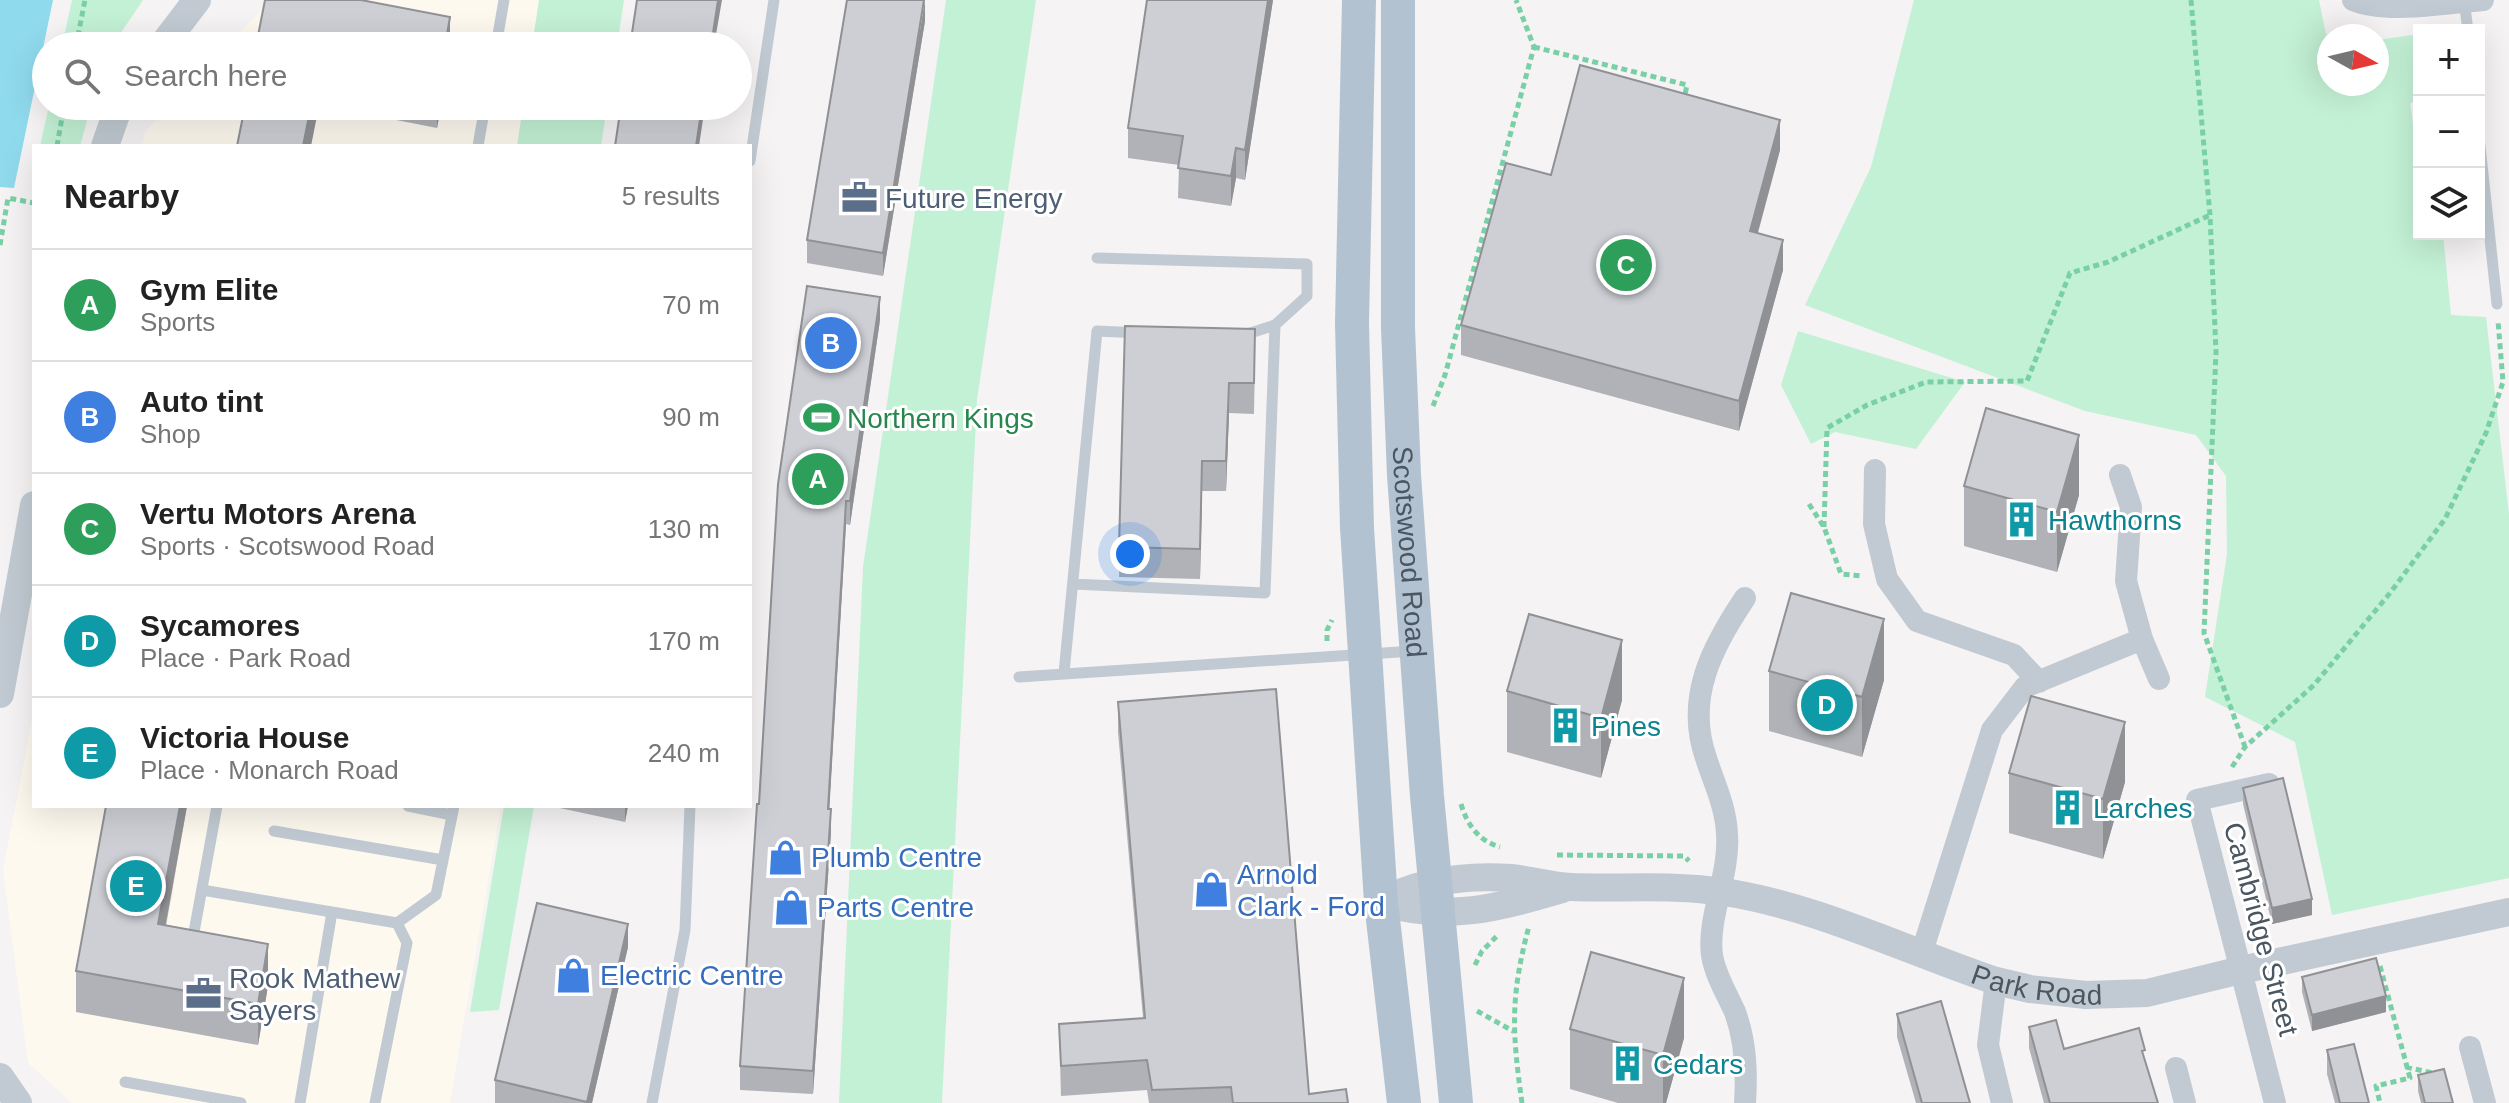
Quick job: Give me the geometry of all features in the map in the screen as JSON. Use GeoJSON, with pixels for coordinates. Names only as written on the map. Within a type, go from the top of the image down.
{"type":"FeatureCollection","features":[{"type":"Feature","properties":{"kind":"main road","name":"Scotswood Road"},"geometry":{"type":"LineString","coordinates":[[1359,0],[1353,413],[1357,528],[1381,902],[1404,1103]]}},
{"type":"Feature","properties":{"kind":"main road","name":"Scotswood Road"},"geometry":{"type":"LineString","coordinates":[[1398,0],[1398,328],[1416,651],[1456,1103]]}},
{"type":"Feature","properties":{"kind":"street"},"geometry":{"type":"LineString","coordinates":[[173,32],[197,0]]}},
{"type":"Feature","properties":{"kind":"street"},"geometry":{"type":"LineString","coordinates":[[2353,0],[2367,6],[2474,1]]}},
{"type":"Feature","properties":{"kind":"street"},"geometry":{"type":"LineString","coordinates":[[106,144],[114,120]]}},
{"type":"Feature","properties":{"kind":"street"},"geometry":{"type":"LineString","coordinates":[[1875,470],[1874,524],[1887,579],[1917,621],[2014,655],[2039,682]]}},
{"type":"Feature","properties":{"kind":"street"},"geometry":{"type":"LineString","coordinates":[[2120,475],[2131,507],[2126,581],[2142,639],[2159,679]]}},
{"type":"Feature","properties":{"kind":"street"},"geometry":{"type":"LineString","coordinates":[[0,694],[32,516]]}},
{"type":"Feature","properties":{"kind":"street"},"geometry":{"type":"LineString","coordinates":[[1745,598],[1712,651],[1702,677],[1698,717],[1704,754],[1726,819],[1728,837],[1722,891],[1713,929],[1712,956],[1741,1035],[1746,1075],[1745,1103]]}},
{"type":"Feature","properties":{"kind":"street"},"geometry":{"type":"LineString","coordinates":[[1921,955],[1992,730],[2025,687],[2142,639]]}},
{"type":"Feature","properties":{"kind":"street","name":"Cambridge Street"},"geometry":{"type":"LineString","coordinates":[[2275,782],[2197,800],[2275,1103]]}},
{"type":"Feature","properties":{"kind":"street","name":"Park Road"},"geometry":{"type":"LineString","coordinates":[[1381,902],[1406,888],[1436,897],[1499,878],[1571,887],[1722,891],[1795,908],[1996,981],[2030,989],[2086,995],[2147,993],[2509,912]]}},
{"type":"Feature","properties":{"kind":"street"},"geometry":{"type":"LineString","coordinates":[[1996,981],[1988,1045],[2002,1103]]}},
{"type":"Feature","properties":{"kind":"street"},"geometry":{"type":"LineString","coordinates":[[2470,1047],[2482,1093]]}},
{"type":"Feature","properties":{"kind":"street"},"geometry":{"type":"LineString","coordinates":[[2176,1068],[2185,1103]]}},
{"type":"Feature","properties":{"kind":"street"},"geometry":{"type":"LineString","coordinates":[[0,1077],[18,1103]]}},
{"type":"Feature","properties":{"kind":"lane"},"geometry":{"type":"LineString","coordinates":[[498,32],[504,0]]}},
{"type":"Feature","properties":{"kind":"lane"},"geometry":{"type":"LineString","coordinates":[[752,148],[774,0]]}},
{"type":"Feature","properties":{"kind":"lane"},"geometry":{"type":"LineString","coordinates":[[2469,24],[2474,1]]}},
{"type":"Feature","properties":{"kind":"lane"},"geometry":{"type":"LineString","coordinates":[[478,144],[483,120]]}},
{"type":"Feature","properties":{"kind":"lane"},"geometry":{"type":"LineString","coordinates":[[2482,168],[2497,304]]}},
{"type":"Feature","properties":{"kind":"lane"},"geometry":{"type":"LineString","coordinates":[[1097,258],[1307,264],[1307,296],[1275,325],[1233,337]]}},
{"type":"Feature","properties":{"kind":"lane"},"geometry":{"type":"LineString","coordinates":[[1073,584],[1265,593],[1275,325]]}},
{"type":"Feature","properties":{"kind":"lane"},"geometry":{"type":"LineString","coordinates":[[1064,673],[1097,331],[1160,334]]}},
{"type":"Feature","properties":{"kind":"lane"},"geometry":{"type":"LineString","coordinates":[[1019,677],[1416,651]]}},
{"type":"Feature","properties":{"kind":"lane"},"geometry":{"type":"LineString","coordinates":[[190,956],[217,808]]}},
{"type":"Feature","properties":{"kind":"lane"},"geometry":{"type":"LineString","coordinates":[[202,890],[397,923],[436,895],[453,811],[426,808]]}},
{"type":"Feature","properties":{"kind":"lane"},"geometry":{"type":"LineString","coordinates":[[652,1103],[685,930],[690,808]]}},
{"type":"Feature","properties":{"kind":"lane"},"geometry":{"type":"LineString","coordinates":[[274,831],[443,860]]}},
{"type":"Feature","properties":{"kind":"lane"},"geometry":{"type":"LineString","coordinates":[[300,1103],[332,912]]}},
{"type":"Feature","properties":{"kind":"lane"},"geometry":{"type":"LineString","coordinates":[[375,1103],[407,943],[397,923]]}},
{"type":"Feature","properties":{"kind":"lane"},"geometry":{"type":"LineString","coordinates":[[125,1082],[241,1103]]}},
{"type":"Feature","properties":{"kind":"path"},"geometry":{"type":"LineString","coordinates":[[79,32],[85,0]]}},
{"type":"Feature","properties":{"kind":"path"},"geometry":{"type":"LineString","coordinates":[[1516,0],[1534,47],[1687,85],[1681,110]]}},
{"type":"Feature","properties":{"kind":"path"},"geometry":{"type":"LineString","coordinates":[[2191,0],[2210,215],[2216,352],[2204,633],[2245,747]]}},
{"type":"Feature","properties":{"kind":"path","name":"Scotswood Road"},"geometry":{"type":"LineString","coordinates":[[1432,392],[1433,407],[1445,375],[1534,47]]}},
{"type":"Feature","properties":{"kind":"path"},"geometry":{"type":"LineString","coordinates":[[57,144],[62,120]]}},
{"type":"Feature","properties":{"kind":"path"},"geometry":{"type":"LineString","coordinates":[[0,245],[8,198],[32,203]]}},
{"type":"Feature","properties":{"kind":"path"},"geometry":{"type":"LineString","coordinates":[[1824,527],[1827,428],[1867,405],[1926,382],[2027,381],[2070,273],[2108,262],[2210,215]]}},
{"type":"Feature","properties":{"kind":"path"},"geometry":{"type":"LineString","coordinates":[[2214,796],[2245,747],[2314,685],[2390,593],[2445,519],[2486,433],[2503,382],[2497,304]]}},
{"type":"Feature","properties":{"kind":"path"},"geometry":{"type":"LineString","coordinates":[[1809,504],[1824,527],[1841,574],[1887,579]]}},
{"type":"Feature","properties":{"kind":"path"},"geometry":{"type":"LineString","coordinates":[[1459,794],[1469,825],[1484,840]]}},
{"type":"Feature","properties":{"kind":"path"},"geometry":{"type":"LineString","coordinates":[[1522,1103],[1513,1031],[1516,981],[1530,921]]}},
{"type":"Feature","properties":{"kind":"path"},"geometry":{"type":"LineString","coordinates":[[2373,941],[2410,1078],[2376,1086],[2380,1103]]}},
{"type":"Feature","properties":{"kind":"path"},"geometry":{"type":"LineString","coordinates":[[1472,1010],[1513,1031]]}},
{"type":"Feature","properties":{"kind":"path"},"geometry":{"type":"LineString","coordinates":[[2406,1067],[2482,1093]]}},
{"type":"Feature","properties":{"kind":"shaded area"},"geometry":{"type":"Polygon","coordinates":[[[271,0],[553,0],[552,32],[240,32],[271,0]]]}},
{"type":"Feature","properties":{"kind":"shaded area"},"geometry":{"type":"Polygon","coordinates":[[[157,120],[552,120],[551,144],[142,144],[145,132],[157,120]]]}},
{"type":"Feature","properties":{"kind":"shaded area"},"geometry":{"type":"Polygon","coordinates":[[[32,720],[32,808],[501,808],[450,1103],[72,1103],[28,1063],[3,870],[32,720]]]}},
{"type":"Feature","properties":{"kind":"green space"},"geometry":{"type":"Polygon","coordinates":[[[72,0],[143,0],[121,32],[65,32],[72,0]]]}},
{"type":"Feature","properties":{"kind":"green space"},"geometry":{"type":"Polygon","coordinates":[[[539,0],[624,0],[619,32],[534,32],[539,0]]]}},
{"type":"Feature","properties":{"kind":"green space"},"geometry":{"type":"Polygon","coordinates":[[[946,0],[1036,0],[977,400],[942,1103],[839,1103],[863,567],[946,0]]]}},
{"type":"Feature","properties":{"kind":"green space"},"geometry":{"type":"Polygon","coordinates":[[[1914,0],[2319,0],[2324,24],[2317,24],[2317,96],[2389,96],[2389,38],[2413,35],[2413,102],[2410,103],[2413,124],[2413,240],[2444,240],[2451,315],[2486,317],[2509,514],[2509,878],[2332,915],[2295,742],[2205,697],[2227,554],[2226,476],[2196,435],[2085,411],[1805,305],[1871,167],[1914,0]]]}},
{"type":"Feature","properties":{"kind":"green space"},"geometry":{"type":"Polygon","coordinates":[[[46,120],[87,120],[81,144],[40,144],[46,120]]]}},
{"type":"Feature","properties":{"kind":"green space"},"geometry":{"type":"Polygon","coordinates":[[[521,120],[605,120],[601,144],[517,144],[521,120]]]}},
{"type":"Feature","properties":{"kind":"green space"},"geometry":{"type":"Polygon","coordinates":[[[1798,331],[1965,382],[1916,449],[1835,432],[1811,444],[1781,385],[1798,331]]]}},
{"type":"Feature","properties":{"kind":"green space"},"geometry":{"type":"Polygon","coordinates":[[[504,808],[534,808],[499,1010],[470,1012],[504,808]]]}},
{"type":"Feature","properties":{"kind":"water"},"geometry":{"type":"Polygon","coordinates":[[[0,0],[53,0],[46,32],[32,32],[32,101],[14,188],[0,187],[0,0]]]}},
{"type":"Feature","properties":{"kind":"building"},"geometry":{"type":"Polygon","coordinates":[[[265,0],[361,0],[450,17],[447,32],[259,32],[265,0]]]}},
{"type":"Feature","properties":{"kind":"building"},"geometry":{"type":"Polygon","coordinates":[[[637,0],[718,0],[713,32],[632,32],[637,0]]]}},
{"type":"Feature","properties":{"kind":"building"},"geometry":{"type":"Polygon","coordinates":[[[847,0],[924,0],[883,253],[807,240],[847,0]]]}},
{"type":"Feature","properties":{"kind":"building"},"geometry":{"type":"Polygon","coordinates":[[[1147,0],[1268,0],[1245,150],[1236,148],[1231,176],[1178,168],[1183,136],[1128,128],[1147,0]]]}},
{"type":"Feature","properties":{"kind":"building"},"geometry":{"type":"Polygon","coordinates":[[[1580,65],[1780,120],[1750,231],[1783,240],[1739,401],[1461,325],[1506,163],[1551,175],[1580,65]]]}},
{"type":"Feature","properties":{"kind":"building"},"geometry":{"type":"Polygon","coordinates":[[[242,120],[308,120],[303,144],[237,144],[242,120]]]}},
{"type":"Feature","properties":{"kind":"building"},"geometry":{"type":"Polygon","coordinates":[[[619,120],[700,120],[696,144],[615,144],[619,120]]]}},
{"type":"Feature","properties":{"kind":"building"},"geometry":{"type":"Polygon","coordinates":[[[807,286],[880,297],[850,501],[846,501],[828,809],[831,809],[813,1071],[740,1066],[778,484],[807,286]]]}},
{"type":"Feature","properties":{"kind":"building"},"geometry":{"type":"Polygon","coordinates":[[[1125,326],[1255,329],[1254,383],[1229,383],[1226,461],[1202,461],[1200,549],[1119,547],[1125,326]]]}},
{"type":"Feature","properties":{"kind":"building"},"geometry":{"type":"Polygon","coordinates":[[[1986,408],[2079,435],[2057,512],[1964,486],[1986,408]]]}},
{"type":"Feature","properties":{"kind":"building"},"geometry":{"type":"Polygon","coordinates":[[[1791,593],[1884,619],[1862,697],[1769,671],[1791,593]]]}},
{"type":"Feature","properties":{"kind":"building"},"geometry":{"type":"Polygon","coordinates":[[[1529,614],[1622,640],[1601,718],[1507,691],[1529,614]]]}},
{"type":"Feature","properties":{"kind":"building","name":"Arnold Clark - Ford"},"geometry":{"type":"Polygon","coordinates":[[[1276,689],[1309,1094],[1346,1089],[1348,1103],[1233,1103],[1231,1087],[1152,1090],[1147,1060],[1061,1066],[1059,1024],[1145,1018],[1118,702],[1276,689]]]}},
{"type":"Feature","properties":{"kind":"building"},"geometry":{"type":"Polygon","coordinates":[[[2031,696],[2125,722],[2103,799],[2009,773],[2031,696]]]}},
{"type":"Feature","properties":{"kind":"building"},"geometry":{"type":"Polygon","coordinates":[[[2283,778],[2312,899],[2272,908],[2243,788],[2283,778]]]}},
{"type":"Feature","properties":{"kind":"building"},"geometry":{"type":"Polygon","coordinates":[[[106,808],[180,808],[158,924],[268,944],[258,1004],[76,971],[106,808]]]}},
{"type":"Feature","properties":{"kind":"building"},"geometry":{"type":"Polygon","coordinates":[[[537,903],[628,924],[587,1102],[495,1080],[537,903]]]}},
{"type":"Feature","properties":{"kind":"building"},"geometry":{"type":"Polygon","coordinates":[[[1591,952],[1684,978],[1663,1055],[1570,1029],[1591,952]]]}},
{"type":"Feature","properties":{"kind":"building"},"geometry":{"type":"Polygon","coordinates":[[[2376,958],[2386,996],[2312,1015],[2302,977],[2376,958]]]}},
{"type":"Feature","properties":{"kind":"building"},"geometry":{"type":"Polygon","coordinates":[[[1941,1001],[1970,1103],[1922,1103],[1897,1014],[1941,1001]]]}},
{"type":"Feature","properties":{"kind":"building"},"geometry":{"type":"Polygon","coordinates":[[[2056,1020],[2064,1049],[2139,1028],[2145,1050],[2142,1051],[2158,1103],[2050,1103],[2029,1027],[2056,1020]]]}},
{"type":"Feature","properties":{"kind":"building"},"geometry":{"type":"Polygon","coordinates":[[[2354,1044],[2369,1103],[2340,1103],[2327,1050],[2354,1044]]]}},
{"type":"Feature","properties":{"kind":"building"},"geometry":{"type":"Polygon","coordinates":[[[2444,1069],[2453,1103],[2425,1103],[2418,1075],[2444,1069]]]}},
{"type":"Feature","properties":{"kind":"place","name":"Future Energy"},"geometry":{"type":"Point","coordinates":[859,198]}},
{"type":"Feature","properties":{"kind":"place","name":"Vertu Motors Arena"},"geometry":{"type":"Point","coordinates":[1626,265]}},
{"type":"Feature","properties":{"kind":"place","name":"Auto tint"},"geometry":{"type":"Point","coordinates":[831,343]}},
{"type":"Feature","properties":{"kind":"place","name":"Northern Kings"},"geometry":{"type":"Point","coordinates":[821,418]}},
{"type":"Feature","properties":{"kind":"place","name":"Gym Elite"},"geometry":{"type":"Point","coordinates":[818,479]}},
{"type":"Feature","properties":{"kind":"place","name":"Hawthorns"},"geometry":{"type":"Point","coordinates":[2022,520]}},
{"type":"Feature","properties":{"kind":"place","name":"Sycamores"},"geometry":{"type":"Point","coordinates":[1827,705]}},
{"type":"Feature","properties":{"kind":"place","name":"Pines"},"geometry":{"type":"Point","coordinates":[1565,726]}},
{"type":"Feature","properties":{"kind":"place","name":"Larches"},"geometry":{"type":"Point","coordinates":[2067,808]}},
{"type":"Feature","properties":{"kind":"place","name":"Plumb Centre"},"geometry":{"type":"Point","coordinates":[785,857]}},
{"type":"Feature","properties":{"kind":"place","name":"Victoria House"},"geometry":{"type":"Point","coordinates":[136,886]}},
{"type":"Feature","properties":{"kind":"place","name":"Arnold Clark - Ford"},"geometry":{"type":"Point","coordinates":[1211,890]}},
{"type":"Feature","properties":{"kind":"place","name":"Parts Centre"},"geometry":{"type":"Point","coordinates":[791,907]}},
{"type":"Feature","properties":{"kind":"place","name":"Electric Centre"},"geometry":{"type":"Point","coordinates":[574,975]}},
{"type":"Feature","properties":{"kind":"place","name":"Rook Mathew Sayers"},"geometry":{"type":"Point","coordinates":[203,994]}},
{"type":"Feature","properties":{"kind":"place","name":"Cedars"},"geometry":{"type":"Point","coordinates":[1627,1064]}}]}
